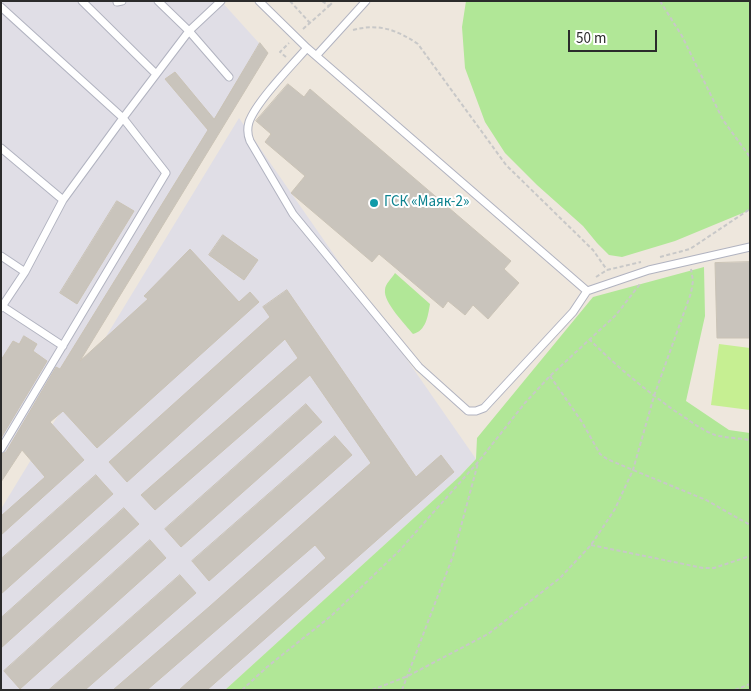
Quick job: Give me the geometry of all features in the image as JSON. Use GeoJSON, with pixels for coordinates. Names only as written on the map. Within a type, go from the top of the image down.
{"type":"FeatureCollection","features":[{"type":"Feature","properties":{"kind":"lane"},"geometry":{"type":"LineString","coordinates":[[82,1],[156,74]]}},
{"type":"Feature","properties":{"kind":"lane"},"geometry":{"type":"LineString","coordinates":[[158,1],[189,31],[229,77]]}},
{"type":"Feature","properties":{"kind":"lane"},"geometry":{"type":"LineString","coordinates":[[63,346],[2,307],[25,272],[63,200],[189,31],[221,1]]}},
{"type":"Feature","properties":{"kind":"lane"},"geometry":{"type":"LineString","coordinates":[[259,1],[316,56],[584,289]]}},
{"type":"Feature","properties":{"kind":"lane"},"geometry":{"type":"LineString","coordinates":[[316,56],[366,1]]}},
{"type":"Feature","properties":{"kind":"lane"},"geometry":{"type":"LineString","coordinates":[[1,7],[123,118],[166,173],[1,449]]}},
{"type":"Feature","properties":{"kind":"lane"},"geometry":{"type":"LineString","coordinates":[[307,48],[256,108],[247,133],[250,141],[293,214],[419,367],[468,410],[476,411],[484,408],[573,312],[584,289],[649,270],[750,247]]}},
{"type":"Feature","properties":{"kind":"lane"},"geometry":{"type":"LineString","coordinates":[[1,148],[63,200]]}},
{"type":"Feature","properties":{"kind":"lane"},"geometry":{"type":"LineString","coordinates":[[1,256],[25,272]]}},
{"type":"Feature","properties":{"kind":"path"},"geometry":{"type":"LineString","coordinates":[[290,1],[310,23]]}},
{"type":"Feature","properties":{"kind":"path"},"geometry":{"type":"LineString","coordinates":[[328,6],[334,1]]}},
{"type":"Feature","properties":{"kind":"path"},"geometry":{"type":"LineString","coordinates":[[660,1],[682,36],[724,120],[750,157]]}},
{"type":"Feature","properties":{"kind":"path"},"geometry":{"type":"LineString","coordinates":[[334,36],[356,29],[378,28],[399,32],[418,44],[506,166],[593,250],[607,270]]}},
{"type":"Feature","properties":{"kind":"path"},"geometry":{"type":"LineString","coordinates":[[653,258],[690,249],[750,209]]}},
{"type":"Feature","properties":{"kind":"path"},"geometry":{"type":"LineString","coordinates":[[372,690],[408,676],[488,634],[560,578],[591,545],[615,508],[634,470],[654,396],[691,292],[693,281],[689,261],[690,249]]}},
{"type":"Feature","properties":{"kind":"path"},"geometry":{"type":"LineString","coordinates":[[584,289],[607,270],[644,261]]}},
{"type":"Feature","properties":{"kind":"path"},"geometry":{"type":"LineString","coordinates":[[242,690],[267,667],[331,616],[399,551],[479,461],[524,404],[550,376],[616,315],[649,270]]}},
{"type":"Feature","properties":{"kind":"path"},"geometry":{"type":"LineString","coordinates":[[589,339],[654,396],[708,432],[718,436],[750,440]]}},
{"type":"Feature","properties":{"kind":"path"},"geometry":{"type":"LineString","coordinates":[[550,376],[582,422],[600,454],[607,459],[706,500],[750,526]]}},
{"type":"Feature","properties":{"kind":"path"},"geometry":{"type":"LineString","coordinates":[[402,690],[453,556],[479,461]]}},
{"type":"Feature","properties":{"kind":"path"},"geometry":{"type":"LineString","coordinates":[[591,545],[704,568],[714,568],[750,556]]}},
{"type":"Feature","properties":{"kind":"path"},"geometry":{"type":"LineString","coordinates":[[735,690],[750,684]]}},
{"type":"Feature","properties":{"kind":"shaded area"},"geometry":{"type":"Polygon","coordinates":[[[1,1],[221,1],[268,53],[94,337],[1,482],[1,1]]]}},
{"type":"Feature","properties":{"kind":"shaded area"},"geometry":{"type":"Polygon","coordinates":[[[239,118],[476,459],[460,476],[225,690],[1,690],[1,509],[239,118]]]}},
{"type":"Feature","properties":{"kind":"green space"},"geometry":{"type":"Polygon","coordinates":[[[466,1],[750,1],[750,210],[675,241],[622,257],[609,255],[583,226],[505,153],[485,122],[465,68],[462,27],[466,1]]]}},
{"type":"Feature","properties":{"kind":"green space"},"geometry":{"type":"Polygon","coordinates":[[[704,267],[705,316],[686,401],[729,430],[750,433],[750,690],[225,690],[460,476],[476,459],[477,438],[593,297],[704,267]]]}},
{"type":"Feature","properties":{"kind":"green space"},"geometry":{"type":"Polygon","coordinates":[[[395,273],[430,304],[424,326],[413,334],[391,307],[385,295],[386,286],[395,273]]]}},
{"type":"Feature","properties":{"kind":"green space"},"geometry":{"type":"Polygon","coordinates":[[[719,344],[750,348],[750,410],[711,405],[719,344]]]}},
{"type":"Feature","properties":{"kind":"building"},"geometry":{"type":"Polygon","coordinates":[[[260,43],[268,53],[80,361],[148,299],[144,296],[190,249],[239,302],[250,292],[259,302],[97,448],[63,411],[50,422],[84,460],[1,535],[1,516],[45,477],[22,450],[1,482],[1,454],[6,452],[56,367],[60,369],[208,130],[165,79],[175,72],[214,119],[260,43]]]}},
{"type":"Feature","properties":{"kind":"building","name":"ГСК «Маяк-2»"},"geometry":{"type":"Polygon","coordinates":[[[288,84],[304,97],[310,89],[511,261],[504,269],[519,283],[488,319],[473,305],[465,315],[448,301],[443,308],[379,254],[372,262],[291,193],[305,176],[265,142],[271,134],[256,121],[288,84]]]}},
{"type":"Feature","properties":{"kind":"building"},"geometry":{"type":"Polygon","coordinates":[[[117,201],[134,211],[77,304],[60,293],[117,201]]]}},
{"type":"Feature","properties":{"kind":"building"},"geometry":{"type":"Polygon","coordinates":[[[223,235],[258,260],[244,280],[209,255],[223,235]]]}},
{"type":"Feature","properties":{"kind":"building"},"geometry":{"type":"Polygon","coordinates":[[[750,262],[750,338],[717,338],[715,263],[750,262]]]}},
{"type":"Feature","properties":{"kind":"building"},"geometry":{"type":"Polygon","coordinates":[[[287,290],[416,477],[441,455],[454,472],[207,690],[179,690],[326,558],[315,545],[147,690],[113,690],[371,463],[310,375],[155,510],[141,495],[298,358],[285,339],[127,482],[109,462],[270,317],[263,307],[287,290]]]}},
{"type":"Feature","properties":{"kind":"building"},"geometry":{"type":"Polygon","coordinates":[[[24,336],[37,344],[33,351],[47,361],[1,438],[1,360],[13,341],[19,344],[24,336]]]}},
{"type":"Feature","properties":{"kind":"building"},"geometry":{"type":"Polygon","coordinates":[[[306,404],[322,422],[181,547],[165,529],[306,404]]]}},
{"type":"Feature","properties":{"kind":"building"},"geometry":{"type":"Polygon","coordinates":[[[335,436],[352,455],[209,581],[192,561],[335,436]]]}},
{"type":"Feature","properties":{"kind":"building"},"geometry":{"type":"Polygon","coordinates":[[[96,475],[113,494],[1,594],[1,559],[96,475]]]}},
{"type":"Feature","properties":{"kind":"building"},"geometry":{"type":"Polygon","coordinates":[[[124,508],[139,524],[1,648],[1,618],[124,508]]]}},
{"type":"Feature","properties":{"kind":"building"},"geometry":{"type":"Polygon","coordinates":[[[150,540],[166,558],[20,689],[4,671],[150,540]]]}},
{"type":"Feature","properties":{"kind":"building"},"geometry":{"type":"Polygon","coordinates":[[[180,575],[196,593],[85,690],[49,690],[180,575]]]}},
{"type":"Feature","properties":{"kind":"place","name":"ГСК «Маяк-2»"},"geometry":{"type":"Point","coordinates":[374,203]}}]}
